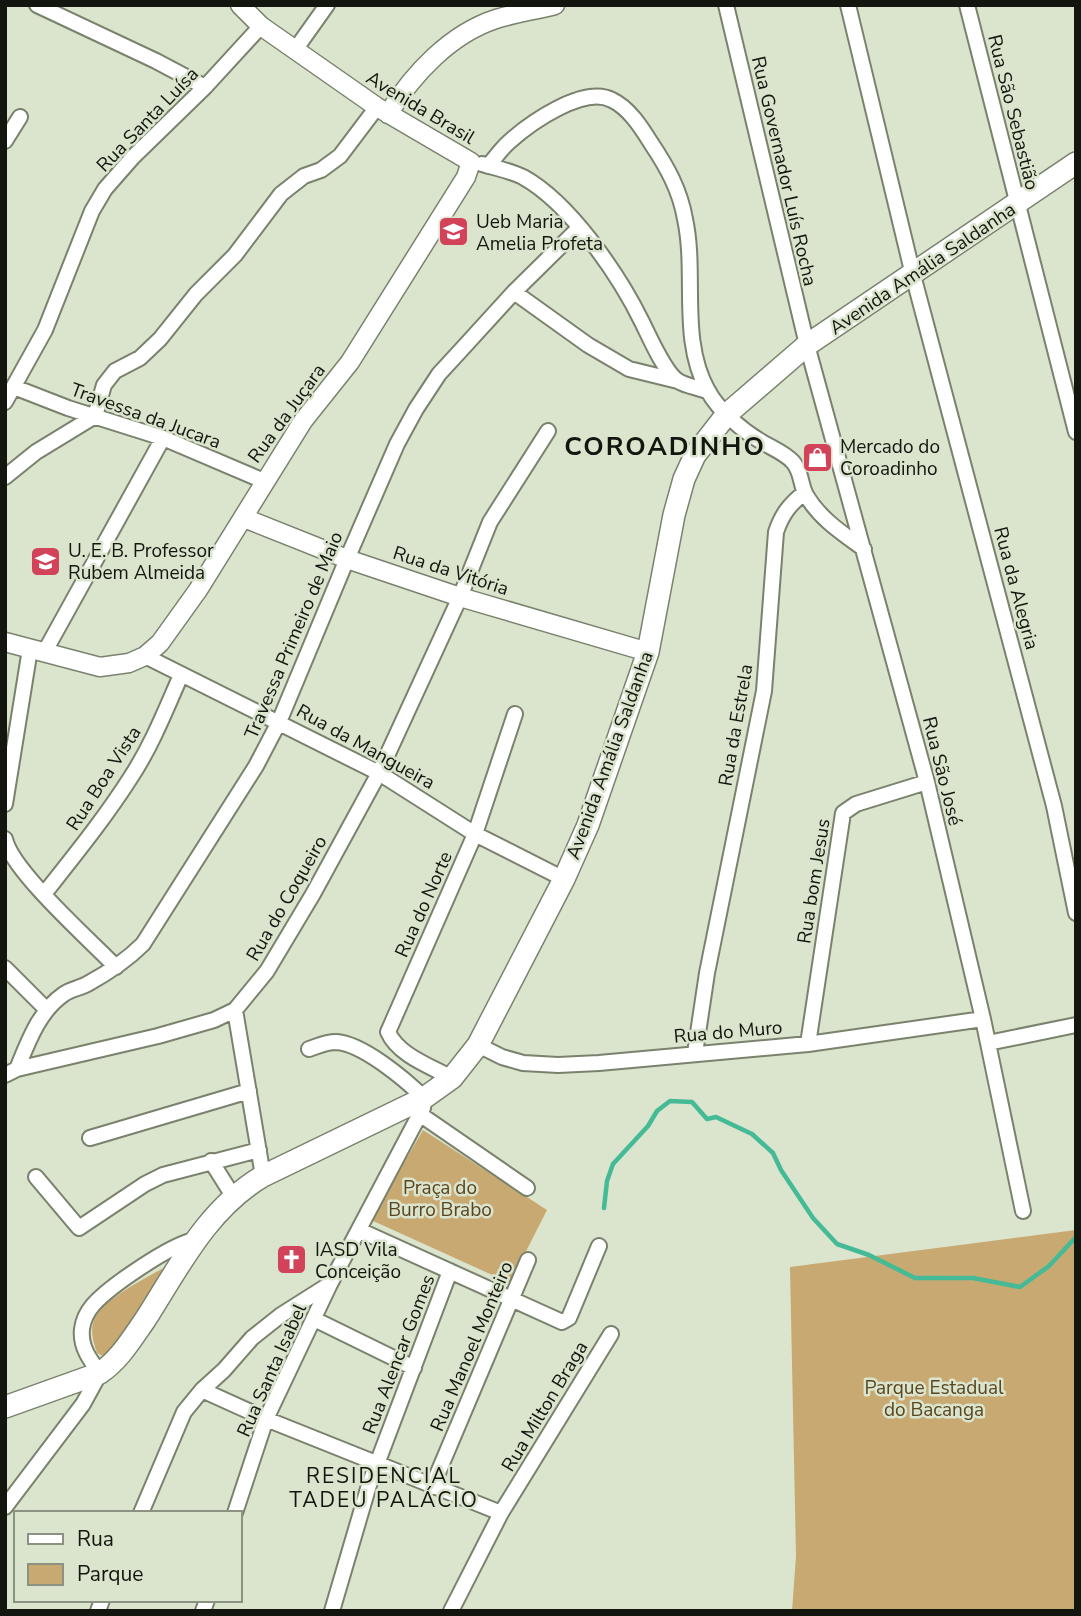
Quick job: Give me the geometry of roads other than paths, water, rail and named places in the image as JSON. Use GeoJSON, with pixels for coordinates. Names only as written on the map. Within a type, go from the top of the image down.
{"type":"FeatureCollection","features":[{"type":"Feature","properties":{"kind":"main road","name":"Avenida Amália Saldanha"},"geometry":{"type":"LineString","coordinates":[[100,1374],[125,1350],[194,1240],[233,1196],[263,1176],[423,1107],[452,1078],[478,1045],[564,879],[588,825],[648,652],[674,515],[684,480],[695,455],[727,414],[807,345],[1076,163]]}},
{"type":"Feature","properties":{"kind":"main road"},"geometry":{"type":"LineString","coordinates":[[5,1407],[100,1374]]}},
{"type":"Feature","properties":{"kind":"street"},"geometry":{"type":"LineString","coordinates":[[37,5],[205,87]]}},
{"type":"Feature","properties":{"kind":"street","name":"Avenida Brasil"},"geometry":{"type":"LineString","coordinates":[[240,5],[261,26],[383,111],[479,164],[522,176],[541,189],[579,228],[628,295],[653,347],[677,381]]}},
{"type":"Feature","properties":{"kind":"street"},"geometry":{"type":"LineString","coordinates":[[295,50],[327,5]]}},
{"type":"Feature","properties":{"kind":"street"},"geometry":{"type":"LineString","coordinates":[[5,477],[36,452],[95,416],[104,386],[114,371],[140,358],[160,339],[196,294],[235,255],[281,194],[304,176],[321,170],[340,156],[437,55],[471,30],[496,19],[555,5]]}},
{"type":"Feature","properties":{"kind":"street","name":"Rua Governador Luís Rocha"},"geometry":{"type":"LineString","coordinates":[[726,5],[807,345]]}},
{"type":"Feature","properties":{"kind":"street","name":"Rua da Alegria"},"geometry":{"type":"LineString","coordinates":[[848,5],[913,275],[1054,806],[1076,913]]}},
{"type":"Feature","properties":{"kind":"street","name":"Rua São Sebastião"},"geometry":{"type":"LineString","coordinates":[[967,5],[1076,432]]}},
{"type":"Feature","properties":{"kind":"street","name":"Rua Santa Luísa"},"geometry":{"type":"LineString","coordinates":[[5,402],[45,330],[92,211],[106,189],[133,157],[205,87],[261,26]]}},
{"type":"Feature","properties":{"kind":"street"},"geometry":{"type":"LineString","coordinates":[[479,164],[550,113],[578,99],[595,96],[610,98],[622,106],[668,168],[681,199],[688,239],[690,316],[696,361],[709,392],[727,414],[759,440],[791,459],[799,469],[804,493],[822,517],[864,549]]}},
{"type":"Feature","properties":{"kind":"street"},"geometry":{"type":"LineString","coordinates":[[5,141],[20,117]]}},
{"type":"Feature","properties":{"kind":"street","name":"Rua da Juçara"},"geometry":{"type":"LineString","coordinates":[[37,651],[100,667],[114,667],[145,656],[160,643],[198,590],[303,421],[350,362],[466,177],[479,164]]}},
{"type":"Feature","properties":{"kind":"street","name":"Travessa Primeiro de Maio"},"geometry":{"type":"LineString","coordinates":[[11,1072],[47,1010],[65,993],[86,985],[116,967],[143,944],[176,895],[256,766],[279,722],[397,444],[416,408],[439,374],[514,292],[579,228]]}},
{"type":"Feature","properties":{"kind":"street"},"geometry":{"type":"LineString","coordinates":[[514,292],[588,345],[620,364],[650,376],[677,381],[709,392]]}},
{"type":"Feature","properties":{"kind":"street","name":"Rua São José"},"geometry":{"type":"LineString","coordinates":[[807,345],[927,782],[983,1019],[1023,1211]]}},
{"type":"Feature","properties":{"kind":"street","name":"Travessa da Jucara"},"geometry":{"type":"LineString","coordinates":[[14,387],[68,408],[163,438],[264,481]]}},
{"type":"Feature","properties":{"kind":"street","name":"Rua do Coqueiro"},"geometry":{"type":"LineString","coordinates":[[11,1072],[158,1036],[214,1020],[235,1010],[267,971],[313,894],[379,773],[460,597],[490,522],[548,430]]}},
{"type":"Feature","properties":{"kind":"street"},"geometry":{"type":"LineString","coordinates":[[5,804],[37,651],[163,438]]}},
{"type":"Feature","properties":{"kind":"street","name":"Rua da Estrela"},"geometry":{"type":"LineString","coordinates":[[695,1053],[707,973],[764,691],[776,531],[781,517],[791,503],[804,493]]}},
{"type":"Feature","properties":{"kind":"street","name":"Rua da Vitória"},"geometry":{"type":"LineString","coordinates":[[244,518],[347,559],[460,597],[648,652]]}},
{"type":"Feature","properties":{"kind":"street"},"geometry":{"type":"LineString","coordinates":[[5,642],[37,651]]}},
{"type":"Feature","properties":{"kind":"street","name":"Rua da Mangueira"},"geometry":{"type":"LineString","coordinates":[[145,656],[379,773],[475,834],[564,879]]}},
{"type":"Feature","properties":{"kind":"street","name":"Rua Boa Vista"},"geometry":{"type":"LineString","coordinates":[[44,894],[132,776],[157,730],[181,675]]}},
{"type":"Feature","properties":{"kind":"street","name":"Rua do Norte"},"geometry":{"type":"LineString","coordinates":[[452,1078],[393,1043],[388,1032],[475,834],[515,713]]}},
{"type":"Feature","properties":{"kind":"street","name":"Rua bom Jesus"},"geometry":{"type":"LineString","coordinates":[[808,1044],[842,813],[856,804],[927,782]]}},
{"type":"Feature","properties":{"kind":"street"},"geometry":{"type":"LineString","coordinates":[[5,839],[12,858],[116,967]]}},
{"type":"Feature","properties":{"kind":"street"},"geometry":{"type":"LineString","coordinates":[[5,968],[47,1010]]}},
{"type":"Feature","properties":{"kind":"street"},"geometry":{"type":"LineString","coordinates":[[235,1010],[263,1176]]}},
{"type":"Feature","properties":{"kind":"street","name":"Rua do Muro"},"geometry":{"type":"LineString","coordinates":[[478,1045],[502,1057],[523,1063],[599,1063],[808,1044],[983,1019]]}},
{"type":"Feature","properties":{"kind":"street"},"geometry":{"type":"LineString","coordinates":[[988,1044],[1073,1026]]}},
{"type":"Feature","properties":{"kind":"street"},"geometry":{"type":"LineString","coordinates":[[309,1049],[335,1042],[346,1044],[384,1065],[423,1107],[527,1188]]}},
{"type":"Feature","properties":{"kind":"street"},"geometry":{"type":"LineString","coordinates":[[90,1138],[249,1091]]}},
{"type":"Feature","properties":{"kind":"street","name":"Rua Santa Isabel"},"geometry":{"type":"LineString","coordinates":[[236,1511],[266,1419],[330,1284],[423,1107]]}},
{"type":"Feature","properties":{"kind":"street"},"geometry":{"type":"LineString","coordinates":[[36,1177],[79,1228],[163,1175],[259,1150]]}},
{"type":"Feature","properties":{"kind":"street"},"geometry":{"type":"LineString","coordinates":[[211,1161],[233,1196]]}},
{"type":"Feature","properties":{"kind":"street"},"geometry":{"type":"LineString","coordinates":[[359,1230],[512,1298]]}},
{"type":"Feature","properties":{"kind":"street","name":"Avenida Amália Saldanha"},"geometry":{"type":"LineString","coordinates":[[5,1507],[83,1404],[100,1374],[90,1360],[82,1338],[86,1316],[93,1305],[155,1258],[183,1242],[194,1240]]}},
{"type":"Feature","properties":{"kind":"street","name":"Rua Milton Braga"},"geometry":{"type":"LineString","coordinates":[[512,1298],[554,1320],[566,1321],[599,1246]]}},
{"type":"Feature","properties":{"kind":"street","name":"Rua Manoel Monteiro"},"geometry":{"type":"LineString","coordinates":[[432,1487],[528,1260]]}},
{"type":"Feature","properties":{"kind":"street","name":"Rua Alencar Gomes"},"geometry":{"type":"LineString","coordinates":[[332,1611],[376,1463],[450,1271]]}},
{"type":"Feature","properties":{"kind":"street"},"geometry":{"type":"LineString","coordinates":[[142,1511],[184,1412],[202,1390],[252,1338],[281,1315],[330,1284]]}},
{"type":"Feature","properties":{"kind":"street"},"geometry":{"type":"LineString","coordinates":[[314,1319],[414,1368]]}},
{"type":"Feature","properties":{"kind":"street","name":"Rua Milton Braga"},"geometry":{"type":"LineString","coordinates":[[451,1611],[501,1513],[611,1334]]}},
{"type":"Feature","properties":{"kind":"street"},"geometry":{"type":"LineString","coordinates":[[202,1390],[266,1419],[501,1513]]}},
{"type":"Feature","properties":{"kind":"waterway"},"geometry":{"type":"LineString","coordinates":[[604,1208],[607,1181],[613,1164],[648,1126],[657,1111],[670,1101],[692,1102],[707,1119],[716,1117],[752,1134],[773,1153],[813,1218],[837,1244],[869,1255],[915,1278],[973,1278],[1020,1287],[1049,1266],[1076,1237]]}},
{"type":"Feature","properties":{"kind":"place","name":"Ueb Maria Amelia Profeta"},"geometry":{"type":"Point","coordinates":[453,232]}},
{"type":"Feature","properties":{"kind":"place","name":"Mercado do Coroadinho"},"geometry":{"type":"Point","coordinates":[817,457]}},
{"type":"Feature","properties":{"kind":"place","name":"U. E. B. Professor Rubem Almeida"},"geometry":{"type":"Point","coordinates":[45,561]}},
{"type":"Feature","properties":{"kind":"place","name":"IASD Vila Conceição"},"geometry":{"type":"Point","coordinates":[292,1260]}},
{"type":"Feature","properties":{"kind":"district","name":"COROADINHO"},"geometry":{"type":"Point","coordinates":[665,446]}},
{"type":"Feature","properties":{"kind":"district","name":"RESIDENCIAL TADEU PALÁCIO"},"geometry":{"type":"Point","coordinates":[384,1488]}},
{"type":"Feature","properties":{"kind":"park label","name":"Praça do Burro Brabo"},"geometry":{"type":"Point","coordinates":[440,1198]}},
{"type":"Feature","properties":{"kind":"park label","name":"Parque Estadual do Bacanga"},"geometry":{"type":"Point","coordinates":[934,1398]}}]}
